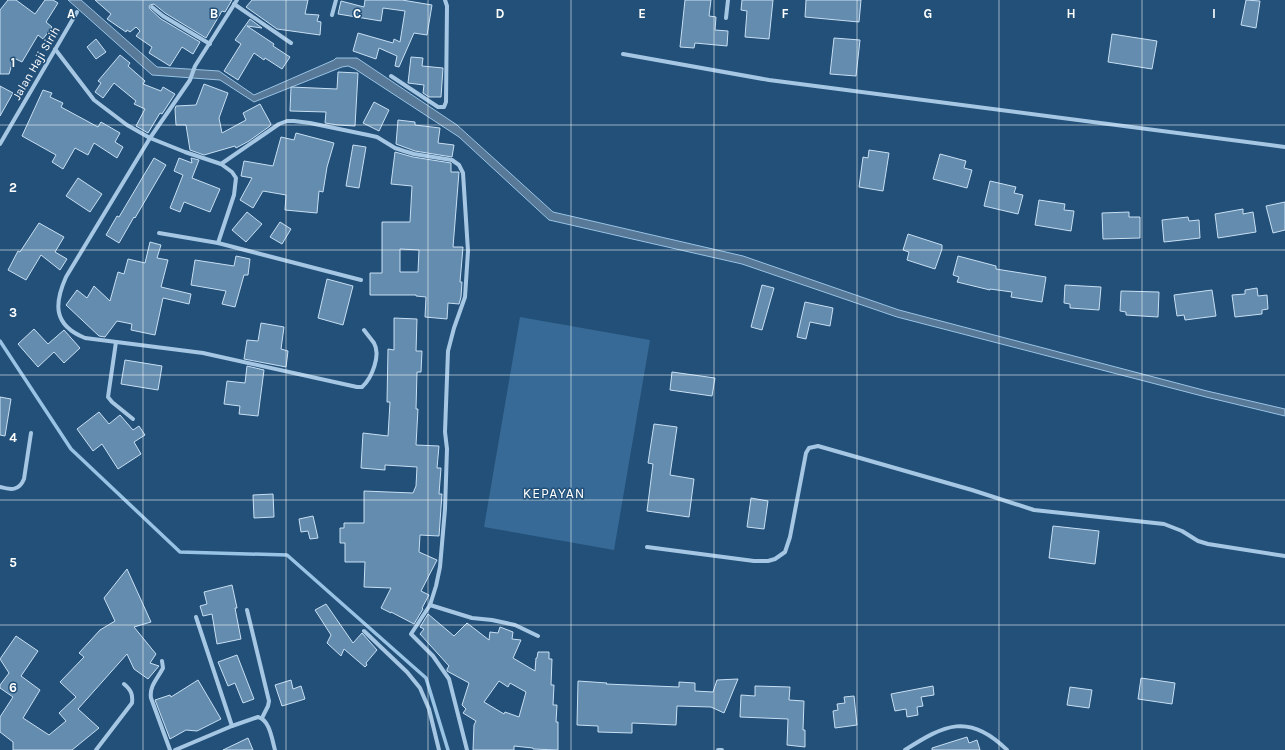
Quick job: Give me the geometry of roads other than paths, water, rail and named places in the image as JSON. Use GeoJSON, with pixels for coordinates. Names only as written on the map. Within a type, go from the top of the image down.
{"type":"FeatureCollection","features":[{"type":"Feature","properties":{"kind":"street"},"geometry":{"type":"LineString","coordinates":[[332,15],[336,0]]}},
{"type":"Feature","properties":{"kind":"street"},"geometry":{"type":"LineString","coordinates":[[391,76],[438,107],[444,106],[446,102],[447,6],[445,0]]}},
{"type":"Feature","properties":{"kind":"street"},"geometry":{"type":"LineString","coordinates":[[726,18],[728,0]]}},
{"type":"Feature","properties":{"kind":"street"},"geometry":{"type":"LineString","coordinates":[[291,43],[235,2],[195,66],[190,80],[150,138],[66,277],[59,294],[58,302],[61,320],[67,328],[75,334],[85,338],[203,353],[357,387],[362,387],[366,383],[376,359],[374,343],[364,330]]}},
{"type":"Feature","properties":{"kind":"street"},"geometry":{"type":"LineString","coordinates":[[152,7],[163,16],[210,44]]}},
{"type":"Feature","properties":{"kind":"street","name":"Jalan Haji Sirih"},"geometry":{"type":"LineString","coordinates":[[0,144],[77,12]]}},
{"type":"Feature","properties":{"kind":"street"},"geometry":{"type":"LineString","coordinates":[[55,49],[94,100],[127,124],[150,138],[221,164],[232,172],[236,178],[236,185],[218,243]]}},
{"type":"Feature","properties":{"kind":"street"},"geometry":{"type":"LineString","coordinates":[[623,54],[769,80],[1285,147]]}},
{"type":"Feature","properties":{"kind":"street"},"geometry":{"type":"LineString","coordinates":[[221,164],[279,124],[294,121],[377,137],[404,151],[452,160],[459,165],[463,173],[468,252],[465,297],[448,351],[445,432],[447,449],[445,509],[440,568],[430,605],[411,634],[433,656],[449,679],[467,750]]}},
{"type":"Feature","properties":{"kind":"street"},"geometry":{"type":"LineString","coordinates":[[159,234],[218,243],[361,280]]}},
{"type":"Feature","properties":{"kind":"street"},"geometry":{"type":"LineString","coordinates":[[116,342],[108,397],[133,420]]}},
{"type":"Feature","properties":{"kind":"street"},"geometry":{"type":"LineString","coordinates":[[0,488],[15,489],[20,487],[22,484],[31,433]]}},
{"type":"Feature","properties":{"kind":"street"},"geometry":{"type":"LineString","coordinates":[[646,547],[754,561],[768,561],[781,556],[785,552],[790,537],[806,452],[809,448],[818,446],[858,456],[1034,510],[1164,524],[1182,531],[1198,541],[1208,544],[1285,556]]}},
{"type":"Feature","properties":{"kind":"street"},"geometry":{"type":"LineString","coordinates":[[430,605],[472,618],[516,625],[538,636]]}},
{"type":"Feature","properties":{"kind":"street"},"geometry":{"type":"LineString","coordinates":[[247,610],[268,701],[268,706],[262,718]]}},
{"type":"Feature","properties":{"kind":"street"},"geometry":{"type":"LineString","coordinates":[[196,617],[232,726]]}},
{"type":"Feature","properties":{"kind":"street"},"geometry":{"type":"LineString","coordinates":[[364,630],[407,672],[420,688],[429,709],[439,750]]}},
{"type":"Feature","properties":{"kind":"street"},"geometry":{"type":"LineString","coordinates":[[162,661],[163,668],[151,686],[150,692],[170,750]]}},
{"type":"Feature","properties":{"kind":"street"},"geometry":{"type":"LineString","coordinates":[[96,750],[132,703],[132,694],[124,684]]}},
{"type":"Feature","properties":{"kind":"street"},"geometry":{"type":"LineString","coordinates":[[175,750],[232,726],[255,718],[262,718]]}},
{"type":"Feature","properties":{"kind":"street"},"geometry":{"type":"LineString","coordinates":[[262,718],[267,724],[275,750]]}},
{"type":"Feature","properties":{"kind":"street"},"geometry":{"type":"LineString","coordinates":[[904,750],[932,733],[954,726],[963,726],[972,728],[989,736],[1007,750]]}},
{"type":"Feature","properties":{"kind":"waterway"},"geometry":{"type":"LineString","coordinates":[[0,341],[71,449],[180,552],[287,555],[426,678],[448,750]]}},
{"type":"Feature","properties":{"kind":"district","name":"KEPAYAN"},"geometry":{"type":"Point","coordinates":[554,493]}}]}
